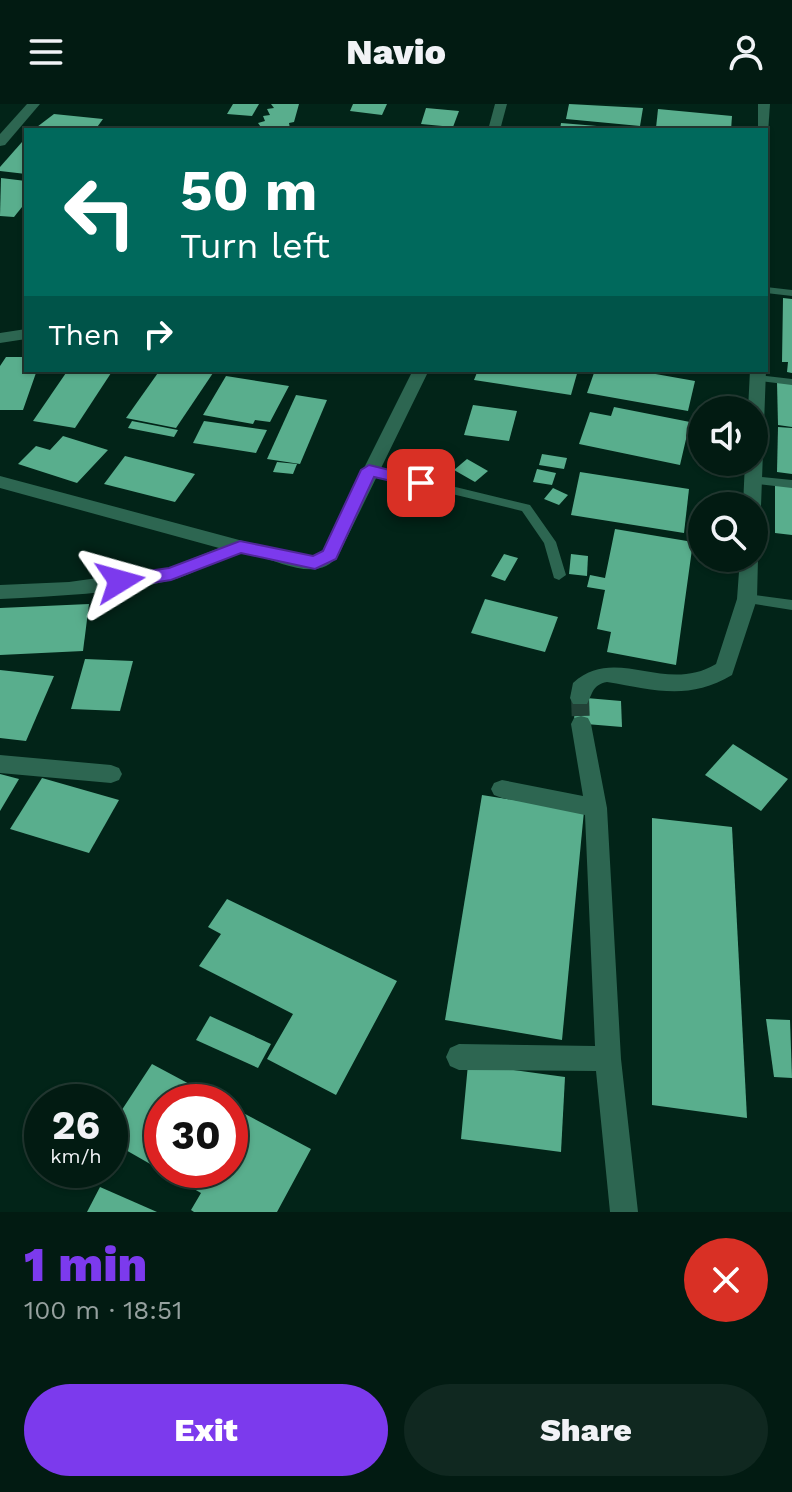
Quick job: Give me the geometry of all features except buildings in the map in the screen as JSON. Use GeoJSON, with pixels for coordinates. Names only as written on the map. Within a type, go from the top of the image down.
{"type":"FeatureCollection","features":[{"type":"Feature","properties":{"kind":"street"},"geometry":{"type":"LineString","coordinates":[[0,142],[34,104]]}},
{"type":"Feature","properties":{"kind":"street"},"geometry":{"type":"LineString","coordinates":[[495,128],[501,104]]}},
{"type":"Feature","properties":{"kind":"street"},"geometry":{"type":"LineString","coordinates":[[764,104],[764,128]]}},
{"type":"Feature","properties":{"kind":"street"},"geometry":{"type":"LineString","coordinates":[[0,338],[24,334]]}},
{"type":"Feature","properties":{"kind":"street"},"geometry":{"type":"LineString","coordinates":[[0,482],[240,547],[315,563],[330,554],[420,372]]}},
{"type":"Feature","properties":{"kind":"street"},"geometry":{"type":"LineString","coordinates":[[756,396],[757,374]]}},
{"type":"Feature","properties":{"kind":"street"},"geometry":{"type":"LineString","coordinates":[[0,592],[69,589],[171,574],[240,547]]}},
{"type":"Feature","properties":{"kind":"street"},"geometry":{"type":"LineString","coordinates":[[580,698],[580,689],[593,677],[607,674],[675,685],[705,681],[725,669],[747,599],[748,572]]}},
{"type":"Feature","properties":{"kind":"street"},"geometry":{"type":"LineString","coordinates":[[581,724],[596,808],[608,1059],[624,1212]]}},
{"type":"Feature","properties":{"kind":"street"},"geometry":{"type":"LineString","coordinates":[[0,764],[111,774]]}},
{"type":"Feature","properties":{"kind":"street"},"geometry":{"type":"LineString","coordinates":[[502,789],[596,808]]}},
{"type":"Feature","properties":{"kind":"street"},"geometry":{"type":"LineString","coordinates":[[459,1057],[608,1059]]}},
{"type":"Feature","properties":{"kind":"lane"},"geometry":{"type":"LineString","coordinates":[[768,290],[792,293]]}},
{"type":"Feature","properties":{"kind":"lane"},"geometry":{"type":"LineString","coordinates":[[757,374],[792,382]]}},
{"type":"Feature","properties":{"kind":"lane"},"geometry":{"type":"LineString","coordinates":[[369,470],[526,508],[550,542],[559,575]]}},
{"type":"Feature","properties":{"kind":"lane"},"geometry":{"type":"LineString","coordinates":[[768,473],[792,484]]}},
{"type":"Feature","properties":{"kind":"lane"},"geometry":{"type":"LineString","coordinates":[[747,599],[792,605]]}},
{"type":"Feature","properties":{"kind":"tunnel"},"geometry":{"type":"LineString","coordinates":[[580,698],[581,724]]}},
{"type":"Feature","properties":{"kind":"route"},"geometry":{"type":"LineString","coordinates":[[120,581],[171,574],[240,547],[315,563],[330,554],[369,470],[421,483]]}}]}
